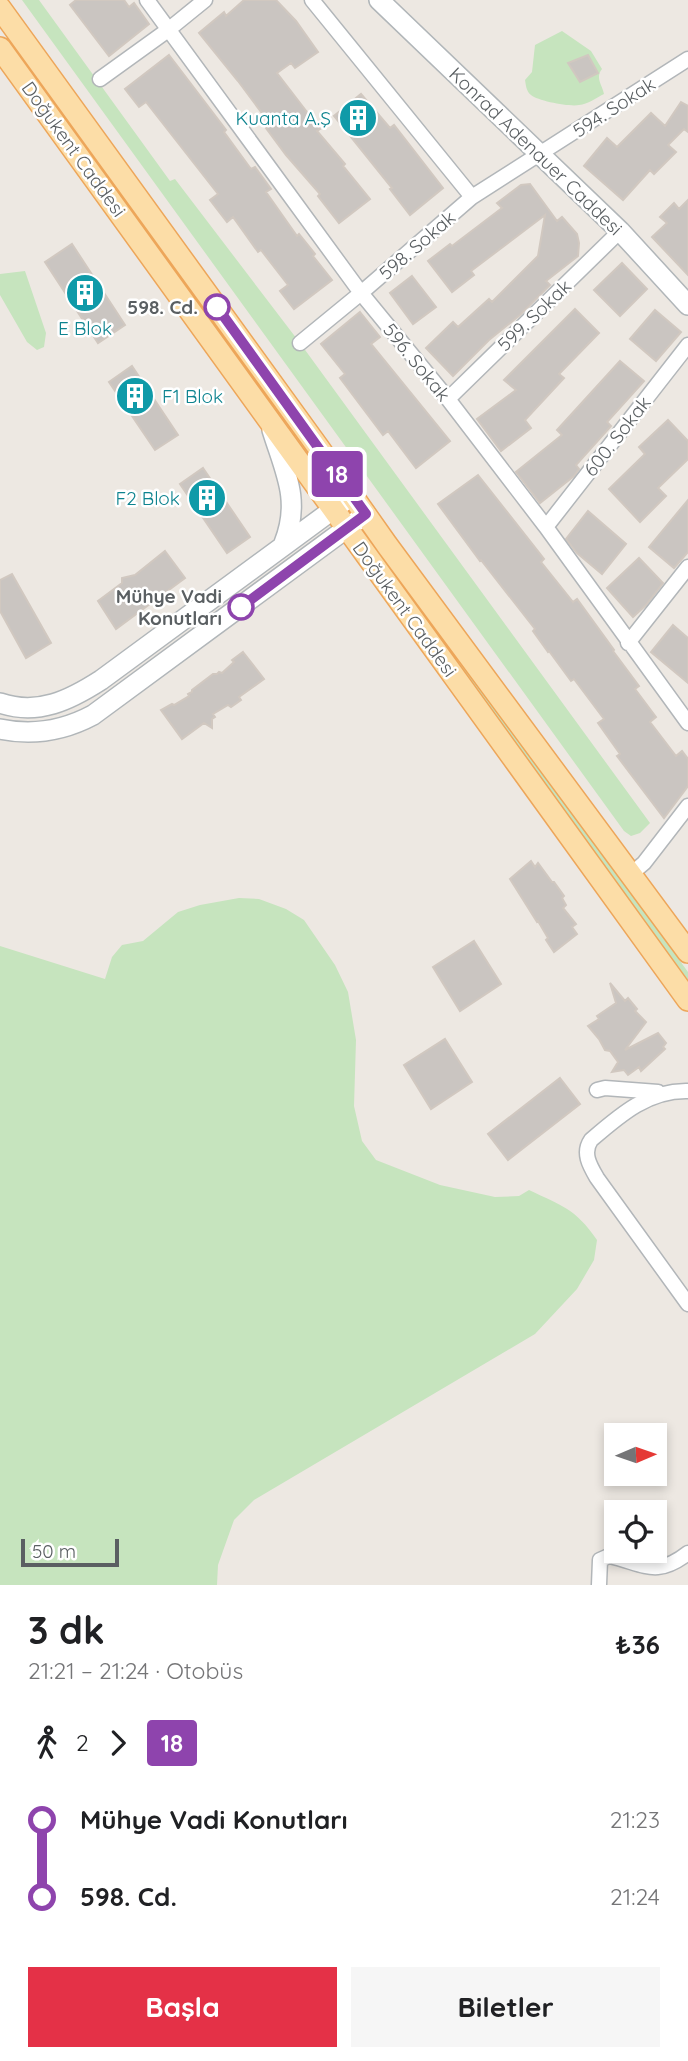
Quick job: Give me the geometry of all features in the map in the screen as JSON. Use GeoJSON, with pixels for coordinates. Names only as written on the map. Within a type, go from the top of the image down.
{"type":"FeatureCollection","features":[{"type":"Feature","properties":{"kind":"main road","name":"Konrad Adenauer Caddesi"},"geometry":{"type":"LineString","coordinates":[[379,0],[620,231],[688,305]]}},
{"type":"Feature","properties":{"kind":"main road","name":"Doğukent Caddesi"},"geometry":{"type":"LineString","coordinates":[[0,8],[387,545],[688,952]]}},
{"type":"Feature","properties":{"kind":"main road","name":"Doğukent Caddesi"},"geometry":{"type":"LineString","coordinates":[[0,48],[688,1000]]}},
{"type":"Feature","properties":{"kind":"main road"},"geometry":{"type":"LineString","coordinates":[[269,419],[293,501],[292,521],[284,544]]}},
{"type":"Feature","properties":{"kind":"main road"},"geometry":{"type":"LineString","coordinates":[[0,703],[19,708],[39,708],[77,696],[352,495]]}},
{"type":"Feature","properties":{"kind":"main road"},"geometry":{"type":"LineString","coordinates":[[0,729],[22,732],[54,730],[93,715],[366,514]]}},
{"type":"Feature","properties":{"kind":"street","name":"596. Sokak"},"geometry":{"type":"LineString","coordinates":[[146,0],[361,293],[448,399],[546,527],[688,723]]}},
{"type":"Feature","properties":{"kind":"street"},"geometry":{"type":"LineString","coordinates":[[100,79],[205,0]]}},
{"type":"Feature","properties":{"kind":"street"},"geometry":{"type":"LineString","coordinates":[[312,0],[472,197]]}},
{"type":"Feature","properties":{"kind":"street","name":"594. Sokak"},"geometry":{"type":"LineString","coordinates":[[540,154],[688,59]]}},
{"type":"Feature","properties":{"kind":"street","name":"598. Sokak"},"geometry":{"type":"LineString","coordinates":[[300,343],[472,197],[540,154]]}},
{"type":"Feature","properties":{"kind":"street","name":"599. Sokak"},"geometry":{"type":"LineString","coordinates":[[448,399],[620,231]]}},
{"type":"Feature","properties":{"kind":"street","name":"600. Sokak"},"geometry":{"type":"LineString","coordinates":[[546,527],[688,345]]}},
{"type":"Feature","properties":{"kind":"street"},"geometry":{"type":"LineString","coordinates":[[628,643],[688,566]]}},
{"type":"Feature","properties":{"kind":"street"},"geometry":{"type":"LineString","coordinates":[[631,874],[644,863],[688,806]]}},
{"type":"Feature","properties":{"kind":"street"},"geometry":{"type":"LineString","coordinates":[[597,1090],[688,1091]]}},
{"type":"Feature","properties":{"kind":"street"},"geometry":{"type":"LineString","coordinates":[[663,1092],[619,1116],[587,1144],[586,1155],[597,1178],[688,1304]]}},
{"type":"Feature","properties":{"kind":"street"},"geometry":{"type":"LineString","coordinates":[[599,1585],[600,1560],[610,1556],[659,1568],[673,1564],[688,1553]]}},
{"type":"Feature","properties":{"kind":"green space"},"geometry":{"type":"Polygon","coordinates":[[[22,0],[39,0],[170,181],[175,179],[300,343],[650,823],[640,833],[631,836],[624,831],[22,0]]]}},
{"type":"Feature","properties":{"kind":"green space"},"geometry":{"type":"Polygon","coordinates":[[[562,31],[591,51],[602,69],[599,78],[604,94],[589,102],[562,104],[531,95],[526,88],[525,80],[532,72],[535,45],[562,31]]]}},
{"type":"Feature","properties":{"kind":"green space"},"geometry":{"type":"Polygon","coordinates":[[[25,271],[46,333],[44,347],[37,350],[27,342],[0,295],[0,274],[25,271]]]}},
{"type":"Feature","properties":{"kind":"green space"},"geometry":{"type":"Polygon","coordinates":[[[380,558],[454,658],[485,691],[688,972],[688,980],[380,558]]]}},
{"type":"Feature","properties":{"kind":"green space"},"geometry":{"type":"Polygon","coordinates":[[[239,898],[259,899],[286,909],[304,920],[335,965],[348,992],[356,1040],[354,1106],[362,1141],[376,1160],[440,1185],[495,1197],[519,1196],[529,1190],[559,1204],[582,1221],[597,1240],[594,1260],[577,1289],[535,1334],[254,1500],[234,1520],[218,1565],[217,1585],[0,1585],[0,946],[105,979],[112,957],[122,945],[143,941],[178,912],[239,898]]]}},
{"type":"Feature","properties":{"kind":"building"},"geometry":{"type":"Polygon","coordinates":[[[76,0],[124,0],[129,7],[134,3],[149,24],[109,56],[70,5],[76,0]]]}},
{"type":"Feature","properties":{"kind":"building"},"geometry":{"type":"Polygon","coordinates":[[[244,0],[276,0],[296,21],[318,52],[295,68],[291,63],[277,73],[320,129],[317,131],[370,199],[339,223],[318,196],[320,194],[266,128],[270,124],[199,33],[224,12],[226,16],[244,0]]]}},
{"type":"Feature","properties":{"kind":"building"},"geometry":{"type":"Polygon","coordinates":[[[169,55],[226,130],[224,132],[251,169],[255,167],[271,189],[266,192],[332,280],[294,309],[280,291],[288,285],[261,250],[258,252],[233,217],[227,222],[210,200],[218,194],[146,102],[139,107],[125,89],[169,55]]]}},
{"type":"Feature","properties":{"kind":"building"},"geometry":{"type":"Polygon","coordinates":[[[588,55],[598,73],[580,82],[568,63],[588,55]]]}},
{"type":"Feature","properties":{"kind":"building"},"geometry":{"type":"Polygon","coordinates":[[[361,94],[390,128],[394,125],[443,188],[410,215],[390,189],[392,188],[334,116],[361,94]]]}},
{"type":"Feature","properties":{"kind":"building"},"geometry":{"type":"Polygon","coordinates":[[[681,102],[688,106],[688,132],[684,129],[668,145],[676,152],[654,174],[650,170],[623,200],[584,166],[607,138],[617,147],[651,113],[665,126],[681,102]]]}},
{"type":"Feature","properties":{"kind":"building"},"geometry":{"type":"Polygon","coordinates":[[[530,184],[557,221],[562,217],[577,234],[578,256],[546,281],[550,285],[453,376],[426,348],[453,322],[458,327],[489,299],[492,302],[538,256],[545,215],[471,271],[474,275],[452,292],[428,261],[502,208],[497,203],[521,185],[530,184]]]}},
{"type":"Feature","properties":{"kind":"building"},"geometry":{"type":"Polygon","coordinates":[[[688,200],[688,275],[652,237],[667,223],[660,217],[674,203],[679,209],[688,200]]]}},
{"type":"Feature","properties":{"kind":"building","name":"E Blok"},"geometry":{"type":"Polygon","coordinates":[[[72,244],[125,325],[98,343],[45,262],[72,244]]]}},
{"type":"Feature","properties":{"kind":"building"},"geometry":{"type":"Polygon","coordinates":[[[622,263],[647,289],[620,316],[594,290],[622,263]]]}},
{"type":"Feature","properties":{"kind":"building"},"geometry":{"type":"Polygon","coordinates":[[[412,276],[436,307],[413,324],[390,293],[412,276]]]}},
{"type":"Feature","properties":{"kind":"building"},"geometry":{"type":"Polygon","coordinates":[[[575,309],[599,333],[559,374],[564,378],[525,420],[531,428],[501,451],[477,419],[516,390],[504,380],[575,309]]]}},
{"type":"Feature","properties":{"kind":"building"},"geometry":{"type":"Polygon","coordinates":[[[655,310],[681,332],[656,361],[630,339],[655,310]]]}},
{"type":"Feature","properties":{"kind":"building"},"geometry":{"type":"Polygon","coordinates":[[[360,312],[380,337],[371,344],[450,441],[416,468],[388,431],[383,435],[340,378],[345,374],[321,344],[360,312]]]}},
{"type":"Feature","properties":{"kind":"building"},"geometry":{"type":"Polygon","coordinates":[[[620,361],[644,381],[607,422],[611,426],[576,465],[579,469],[574,476],[540,503],[516,472],[562,435],[557,430],[620,361]]]}},
{"type":"Feature","properties":{"kind":"building","name":"F1 Blok"},"geometry":{"type":"Polygon","coordinates":[[[132,366],[178,435],[155,450],[109,382],[132,366]]]}},
{"type":"Feature","properties":{"kind":"building"},"geometry":{"type":"Polygon","coordinates":[[[668,420],[688,441],[688,459],[658,488],[666,496],[640,522],[609,489],[645,454],[639,447],[668,420]]]}},
{"type":"Feature","properties":{"kind":"building","name":"F2 Blok"},"geometry":{"type":"Polygon","coordinates":[[[203,468],[250,537],[227,553],[180,484],[203,468]]]}},
{"type":"Feature","properties":{"kind":"building"},"geometry":{"type":"Polygon","coordinates":[[[478,475],[544,559],[541,562],[573,602],[577,599],[614,650],[639,686],[635,689],[656,717],[650,722],[676,756],[682,751],[688,759],[688,786],[664,818],[617,756],[620,754],[598,723],[604,719],[574,679],[571,681],[548,652],[533,631],[535,629],[438,504],[478,475]]]}},
{"type":"Feature","properties":{"kind":"building"},"geometry":{"type":"Polygon","coordinates":[[[688,500],[688,552],[674,568],[649,547],[688,500]]]}},
{"type":"Feature","properties":{"kind":"building"},"geometry":{"type":"Polygon","coordinates":[[[588,511],[626,544],[602,574],[577,553],[566,539],[588,511]]]}},
{"type":"Feature","properties":{"kind":"building"},"geometry":{"type":"Polygon","coordinates":[[[165,551],[185,578],[116,629],[98,601],[122,583],[122,578],[135,575],[165,551]]]}},
{"type":"Feature","properties":{"kind":"building"},"geometry":{"type":"Polygon","coordinates":[[[639,558],[663,583],[633,617],[607,588],[639,558]]]}},
{"type":"Feature","properties":{"kind":"building"},"geometry":{"type":"Polygon","coordinates":[[[12,574],[51,643],[26,658],[0,611],[0,580],[12,574]]]}},
{"type":"Feature","properties":{"kind":"building"},"geometry":{"type":"Polygon","coordinates":[[[673,625],[688,638],[688,683],[651,652],[673,625]]]}},
{"type":"Feature","properties":{"kind":"building"},"geometry":{"type":"Polygon","coordinates":[[[243,652],[264,679],[239,697],[241,700],[231,707],[228,705],[213,714],[215,717],[212,719],[212,728],[204,723],[182,739],[161,710],[189,696],[192,690],[213,674],[222,673],[234,662],[232,660],[243,652]]]}},
{"type":"Feature","properties":{"kind":"building"},"geometry":{"type":"Polygon","coordinates":[[[531,861],[535,867],[538,863],[564,896],[562,898],[566,905],[563,908],[576,924],[572,927],[577,934],[554,952],[538,921],[510,879],[531,861]]]}},
{"type":"Feature","properties":{"kind":"building"},"geometry":{"type":"Polygon","coordinates":[[[474,941],[501,984],[460,1011],[433,967],[474,941]]]}},
{"type":"Feature","properties":{"kind":"building"},"geometry":{"type":"Polygon","coordinates":[[[610,983],[625,1001],[628,998],[637,1009],[635,1011],[646,1022],[625,1050],[658,1033],[666,1043],[663,1047],[665,1049],[641,1071],[639,1067],[628,1075],[624,1070],[612,1072],[618,1062],[610,1051],[605,1050],[588,1026],[616,1003],[610,983]]]}},
{"type":"Feature","properties":{"kind":"building"},"geometry":{"type":"Polygon","coordinates":[[[445,1039],[472,1082],[431,1109],[404,1065],[445,1039]]]}},
{"type":"Feature","properties":{"kind":"building"},"geometry":{"type":"Polygon","coordinates":[[[560,1078],[580,1104],[508,1160],[488,1134],[560,1078]]]}},
{"type":"Feature","properties":{"kind":"bus line","name":"18"},"geometry":{"type":"LineString","coordinates":[[217,307],[366,514],[241,607]]}},
{"type":"Feature","properties":{"kind":"place","name":"Kuanta A.Ş"},"geometry":{"type":"Point","coordinates":[358,118]}},
{"type":"Feature","properties":{"kind":"place","name":"E Blok"},"geometry":{"type":"Point","coordinates":[85,293]}},
{"type":"Feature","properties":{"kind":"place","name":"598. Cd."},"geometry":{"type":"Point","coordinates":[217,307]}},
{"type":"Feature","properties":{"kind":"place","name":"F1 Blok"},"geometry":{"type":"Point","coordinates":[135,396]}},
{"type":"Feature","properties":{"kind":"place","name":"F2 Blok"},"geometry":{"type":"Point","coordinates":[207,498]}},
{"type":"Feature","properties":{"kind":"place","name":"Mühye Vadi Konutları"},"geometry":{"type":"Point","coordinates":[241,607]}}]}
